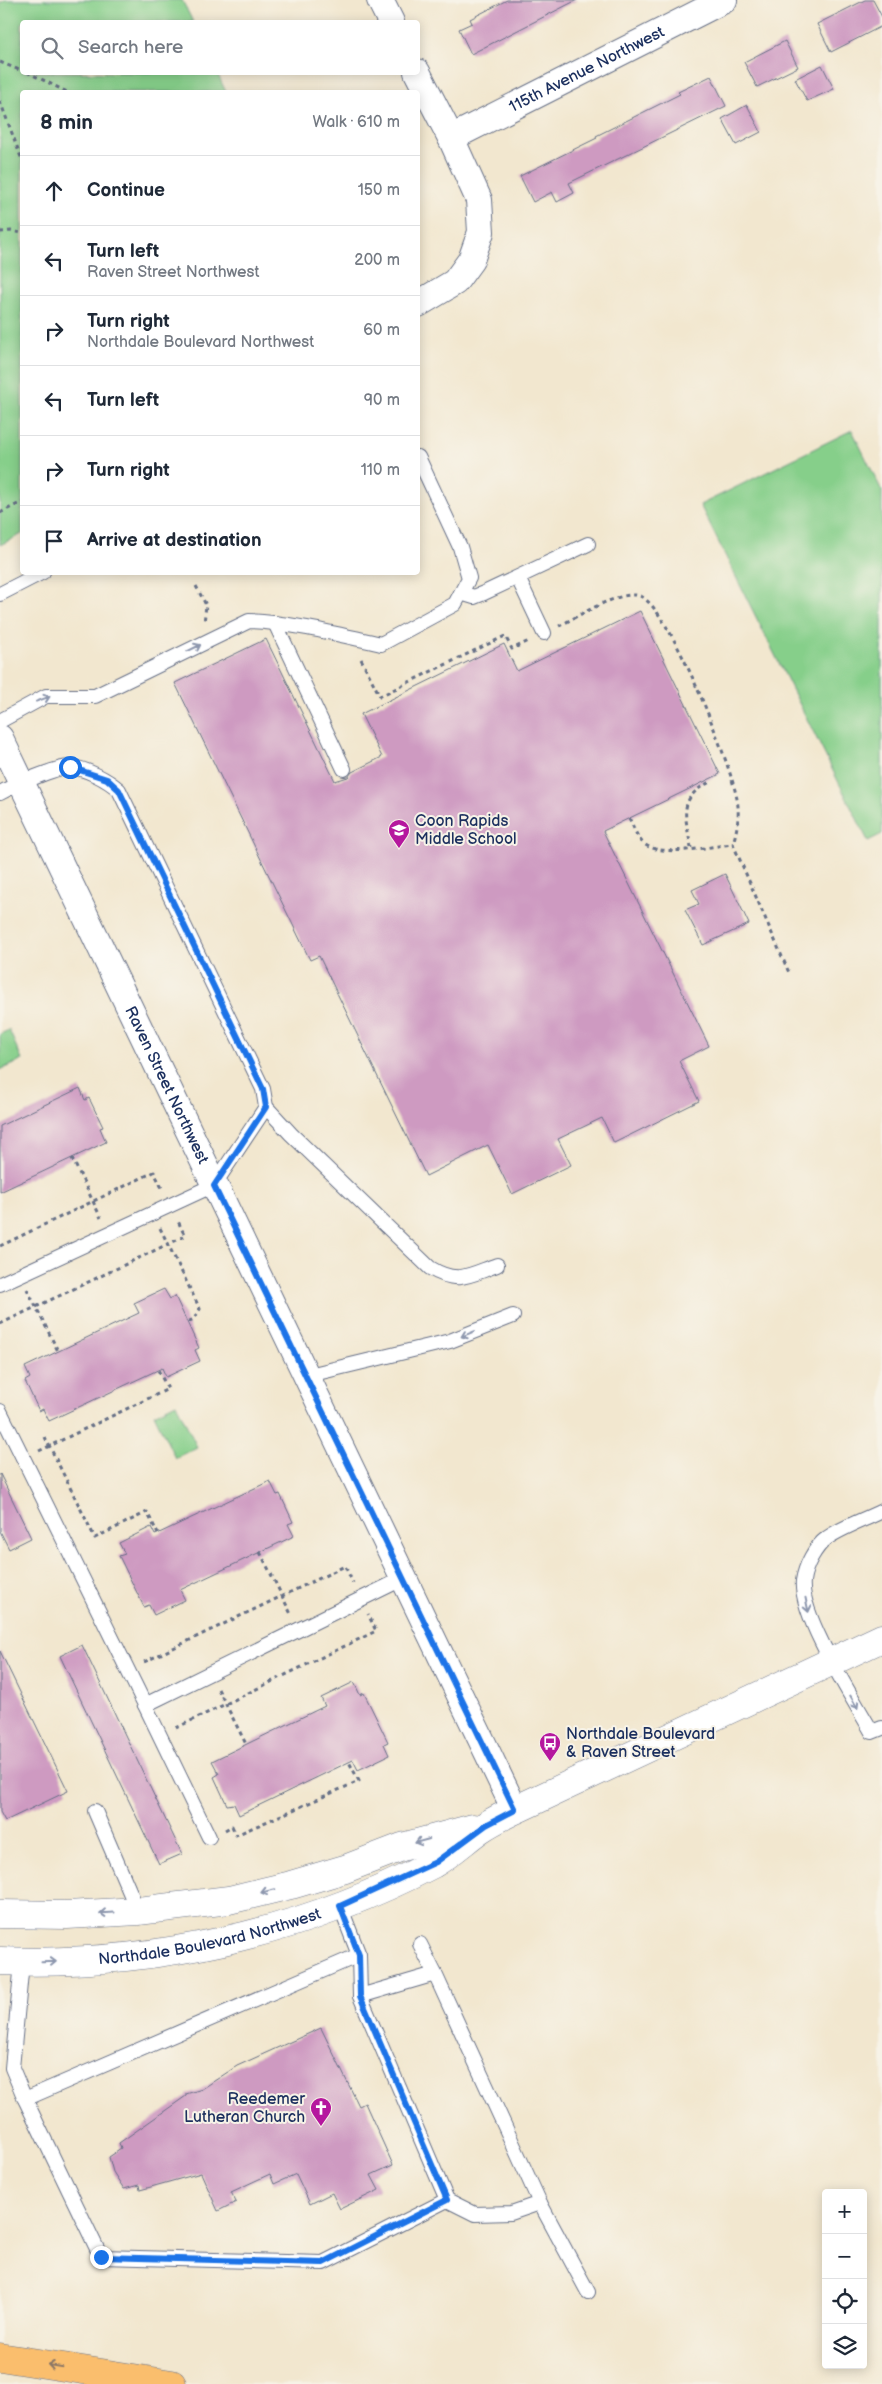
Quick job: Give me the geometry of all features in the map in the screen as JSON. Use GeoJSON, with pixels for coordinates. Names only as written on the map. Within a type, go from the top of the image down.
{"type":"FeatureCollection","features":[{"type":"Feature","properties":{"kind":"highway"},"geometry":{"type":"LineString","coordinates":[[0,2357],[172,2384]]}},
{"type":"Feature","properties":{"kind":"street"},"geometry":{"type":"LineString","coordinates":[[380,0],[390,20]]}},
{"type":"Feature","properties":{"kind":"street","name":"115th Avenue Northwest"},"geometry":{"type":"LineString","coordinates":[[451,138],[724,0]]}},
{"type":"Feature","properties":{"kind":"street"},"geometry":{"type":"LineString","coordinates":[[419,75],[480,200],[481,232],[471,260],[455,282],[420,303]]}},
{"type":"Feature","properties":{"kind":"street","name":"Raven Street Northwest"},"geometry":{"type":"LineString","coordinates":[[0,738],[11,787],[214,1186],[515,1810]]}},
{"type":"Feature","properties":{"kind":"street","name":"Northdale Boulevard Northwest"},"geometry":{"type":"LineString","coordinates":[[11,1962],[103,1960],[164,1953],[230,1941],[284,1926],[340,1906],[436,1862],[486,1825],[515,1810],[882,1638]]}},
{"type":"Feature","properties":{"kind":"street","name":"Northdale Boulevard Northwest"},"geometry":{"type":"LineString","coordinates":[[0,1914],[67,1915],[138,1911],[229,1900],[291,1885],[345,1869],[402,1847],[486,1825]]}},
{"type":"Feature","properties":{"kind":"lane"},"geometry":{"type":"LineString","coordinates":[[0,721],[46,696],[96,696],[249,621],[275,623],[381,644],[454,604],[469,578],[460,547],[420,461]]}},
{"type":"Feature","properties":{"kind":"lane"},"geometry":{"type":"LineString","coordinates":[[461,593],[474,597],[588,544]]}},
{"type":"Feature","properties":{"kind":"lane"},"geometry":{"type":"LineString","coordinates":[[0,594],[38,575]]}},
{"type":"Feature","properties":{"kind":"lane"},"geometry":{"type":"LineString","coordinates":[[518,578],[544,633]]}},
{"type":"Feature","properties":{"kind":"lane"},"geometry":{"type":"LineString","coordinates":[[275,623],[344,769]]}},
{"type":"Feature","properties":{"kind":"lane"},"geometry":{"type":"LineString","coordinates":[[11,787],[70,767],[107,779],[119,790],[263,1089],[266,1107],[290,1134],[430,1268],[445,1277],[462,1278],[497,1265]]}},
{"type":"Feature","properties":{"kind":"lane"},"geometry":{"type":"LineString","coordinates":[[0,1284],[214,1186],[266,1107]]}},
{"type":"Feature","properties":{"kind":"lane"},"geometry":{"type":"LineString","coordinates":[[305,1376],[450,1341],[513,1316]]}},
{"type":"Feature","properties":{"kind":"lane"},"geometry":{"type":"LineString","coordinates":[[0,1411],[209,1837]]}},
{"type":"Feature","properties":{"kind":"lane"},"geometry":{"type":"LineString","coordinates":[[882,1512],[826,1539],[810,1558],[803,1582],[809,1613],[831,1662],[872,1732],[882,1728]]}},
{"type":"Feature","properties":{"kind":"lane"},"geometry":{"type":"LineString","coordinates":[[145,1705],[402,1579]]}},
{"type":"Feature","properties":{"kind":"lane"},"geometry":{"type":"LineString","coordinates":[[95,1811],[138,1911]]}},
{"type":"Feature","properties":{"kind":"lane"},"geometry":{"type":"LineString","coordinates":[[340,1906],[359,1955],[360,1996],[447,2200],[475,2214],[511,2213],[540,2202]]}},
{"type":"Feature","properties":{"kind":"lane"},"geometry":{"type":"LineString","coordinates":[[420,1944],[540,2202],[588,2292]]}},
{"type":"Feature","properties":{"kind":"lane"},"geometry":{"type":"LineString","coordinates":[[25,2099],[359,1955]]}},
{"type":"Feature","properties":{"kind":"lane"},"geometry":{"type":"LineString","coordinates":[[11,1962],[12,2068],[101,2257],[323,2263],[447,2200]]}},
{"type":"Feature","properties":{"kind":"lane"},"geometry":{"type":"LineString","coordinates":[[360,1996],[435,1974]]}},
{"type":"Feature","properties":{"kind":"path"},"geometry":{"type":"LineString","coordinates":[[0,62],[20,70]]}},
{"type":"Feature","properties":{"kind":"path"},"geometry":{"type":"LineString","coordinates":[[32,75],[63,90]]}},
{"type":"Feature","properties":{"kind":"path"},"geometry":{"type":"LineString","coordinates":[[0,101],[20,155]]}},
{"type":"Feature","properties":{"kind":"path"},"geometry":{"type":"LineString","coordinates":[[0,232],[11,230],[20,232]]}},
{"type":"Feature","properties":{"kind":"path"},"geometry":{"type":"LineString","coordinates":[[0,513],[20,503]]}},
{"type":"Feature","properties":{"kind":"path"},"geometry":{"type":"LineString","coordinates":[[196,586],[206,605],[203,631]]}},
{"type":"Feature","properties":{"kind":"path"},"geometry":{"type":"LineString","coordinates":[[361,659],[380,696],[505,636],[512,649],[618,597],[638,595],[646,599],[669,632],[715,729],[737,798],[739,816],[733,844],[790,975]]}},
{"type":"Feature","properties":{"kind":"path"},"geometry":{"type":"LineString","coordinates":[[691,848],[686,806],[689,796],[710,782]]}},
{"type":"Feature","properties":{"kind":"path"},"geometry":{"type":"LineString","coordinates":[[629,818],[641,842],[653,850],[667,851],[733,844]]}},
{"type":"Feature","properties":{"kind":"path"},"geometry":{"type":"LineString","coordinates":[[72,1158],[109,1234]]}},
{"type":"Feature","properties":{"kind":"path"},"geometry":{"type":"LineString","coordinates":[[0,1246],[154,1172],[164,1192]]}},
{"type":"Feature","properties":{"kind":"path"},"geometry":{"type":"LineString","coordinates":[[153,1214],[200,1309],[194,1319],[187,1322]]}},
{"type":"Feature","properties":{"kind":"path"},"geometry":{"type":"LineString","coordinates":[[0,1324],[185,1236],[176,1217]]}},
{"type":"Feature","properties":{"kind":"path"},"geometry":{"type":"LineString","coordinates":[[20,1275],[58,1351]]}},
{"type":"Feature","properties":{"kind":"path"},"geometry":{"type":"LineString","coordinates":[[23,1458],[168,1389],[158,1370]]}},
{"type":"Feature","properties":{"kind":"path"},"geometry":{"type":"LineString","coordinates":[[45,1437],[94,1538],[147,1512],[158,1534]]}},
{"type":"Feature","properties":{"kind":"path"},"geometry":{"type":"LineString","coordinates":[[260,1552],[298,1630]]}},
{"type":"Feature","properties":{"kind":"path"},"geometry":{"type":"LineString","coordinates":[[128,1670],[345,1566],[353,1583]]}},
{"type":"Feature","properties":{"kind":"path"},"geometry":{"type":"LineString","coordinates":[[160,1736],[376,1631],[367,1611]]}},
{"type":"Feature","properties":{"kind":"path"},"geometry":{"type":"LineString","coordinates":[[210,1673],[246,1744]]}},
{"type":"Feature","properties":{"kind":"path"},"geometry":{"type":"LineString","coordinates":[[209,1837],[232,1826],[236,1835],[359,1781],[350,1762]]}},
{"type":"Feature","properties":{"kind":"green space"},"geometry":{"type":"Polygon","coordinates":[[[6,0],[182,0],[192,20],[20,20],[20,75],[218,75],[225,90],[20,90],[20,535],[0,545],[0,3],[6,0]]]}},
{"type":"Feature","properties":{"kind":"green space"},"geometry":{"type":"Polygon","coordinates":[[[852,430],[882,491],[882,834],[868,841],[700,505],[852,430]]]}},
{"type":"Feature","properties":{"kind":"green space"},"geometry":{"type":"Polygon","coordinates":[[[9,1030],[22,1060],[0,1070],[0,1034],[9,1030]]]}},
{"type":"Feature","properties":{"kind":"green space"},"geometry":{"type":"Polygon","coordinates":[[[176,1403],[197,1447],[175,1458],[154,1414],[176,1403]]]}},
{"type":"Feature","properties":{"kind":"building"},"geometry":{"type":"Polygon","coordinates":[[[507,0],[577,0],[471,54],[459,29],[472,23],[470,19],[507,0]]]}},
{"type":"Feature","properties":{"kind":"building"},"geometry":{"type":"Polygon","coordinates":[[[865,0],[873,0],[882,17],[882,26],[831,52],[817,24],[865,0]]]}},
{"type":"Feature","properties":{"kind":"building"},"geometry":{"type":"Polygon","coordinates":[[[785,41],[798,67],[757,87],[744,62],[785,41]]]}},
{"type":"Feature","properties":{"kind":"building"},"geometry":{"type":"Polygon","coordinates":[[[822,65],[834,89],[807,101],[795,79],[822,65]]]}},
{"type":"Feature","properties":{"kind":"building"},"geometry":{"type":"Polygon","coordinates":[[[711,76],[726,106],[569,183],[574,193],[557,202],[552,192],[533,202],[520,176],[597,138],[596,136],[680,94],[678,92],[711,76]]]}},
{"type":"Feature","properties":{"kind":"building"},"geometry":{"type":"Polygon","coordinates":[[[747,105],[761,132],[736,145],[722,119],[747,105]]]}},
{"type":"Feature","properties":{"kind":"building","name":"Coon Rapids Middle School"},"geometry":{"type":"Polygon","coordinates":[[[640,611],[720,774],[603,831],[709,1046],[679,1061],[699,1101],[614,1143],[602,1118],[558,1139],[571,1165],[512,1194],[488,1145],[426,1176],[319,956],[310,960],[175,683],[266,639],[335,781],[348,777],[352,772],[382,757],[361,714],[504,644],[517,671],[640,611]]]}},
{"type":"Feature","properties":{"kind":"building"},"geometry":{"type":"Polygon","coordinates":[[[725,874],[749,924],[703,945],[685,910],[699,904],[692,890],[725,874]]]}},
{"type":"Feature","properties":{"kind":"building"},"geometry":{"type":"Polygon","coordinates":[[[80,1088],[85,1100],[89,1098],[103,1127],[100,1128],[106,1142],[0,1192],[0,1126],[80,1088]]]}},
{"type":"Feature","properties":{"kind":"building"},"geometry":{"type":"Polygon","coordinates":[[[164,1289],[170,1299],[175,1296],[199,1348],[195,1350],[200,1361],[166,1377],[162,1368],[49,1421],[43,1409],[39,1411],[25,1381],[30,1378],[25,1367],[139,1313],[134,1303],[164,1289]]]}},
{"type":"Feature","properties":{"kind":"building"},"geometry":{"type":"Polygon","coordinates":[[[0,1474],[31,1538],[9,1549],[0,1531],[0,1474]]]}},
{"type":"Feature","properties":{"kind":"building"},"geometry":{"type":"Polygon","coordinates":[[[270,1481],[277,1495],[280,1494],[293,1522],[288,1524],[294,1536],[180,1590],[185,1600],[154,1615],[149,1605],[144,1607],[119,1556],[125,1554],[119,1543],[151,1527],[155,1535],[270,1481]]]}},
{"type":"Feature","properties":{"kind":"building"},"geometry":{"type":"Polygon","coordinates":[[[82,1645],[182,1854],[159,1864],[60,1656],[82,1645]]]}},
{"type":"Feature","properties":{"kind":"building"},"geometry":{"type":"Polygon","coordinates":[[[0,1651],[68,1791],[5,1821],[0,1812],[0,1651]]]}},
{"type":"Feature","properties":{"kind":"building"},"geometry":{"type":"Polygon","coordinates":[[[354,1682],[360,1695],[364,1693],[388,1742],[384,1744],[389,1755],[358,1770],[353,1760],[239,1815],[234,1804],[227,1805],[214,1777],[219,1774],[212,1761],[325,1706],[321,1698],[354,1682]]]}},
{"type":"Feature","properties":{"kind":"building","name":"Reedemer Lutheran Church"},"geometry":{"type":"Polygon","coordinates":[[[321,2028],[359,2106],[365,2103],[393,2165],[371,2175],[379,2190],[340,2209],[332,2193],[310,2204],[296,2174],[274,2184],[270,2174],[231,2192],[236,2202],[218,2211],[201,2173],[140,2190],[139,2185],[124,2189],[113,2172],[109,2157],[121,2149],[119,2143],[186,2096],[186,2094],[202,2089],[237,2066],[321,2028]]]}},
{"type":"Feature","properties":{"kind":"place","name":"Coon Rapids Middle School"},"geometry":{"type":"Point","coordinates":[399,849]}},
{"type":"Feature","properties":{"kind":"place","name":"Northdale Boulevard & Raven Street"},"geometry":{"type":"Point","coordinates":[550,1762]}},
{"type":"Feature","properties":{"kind":"place","name":"Reedemer Lutheran Church"},"geometry":{"type":"Point","coordinates":[321,2127]}},
{"type":"Feature","properties":{"kind":"route"},"geometry":{"type":"LineString","coordinates":[[70,767],[107,779],[119,790],[263,1089],[266,1107],[214,1186],[515,1810],[486,1825],[436,1862],[388,1886],[340,1906],[359,1955],[360,1996],[447,2200],[323,2263],[101,2257]]}}]}
